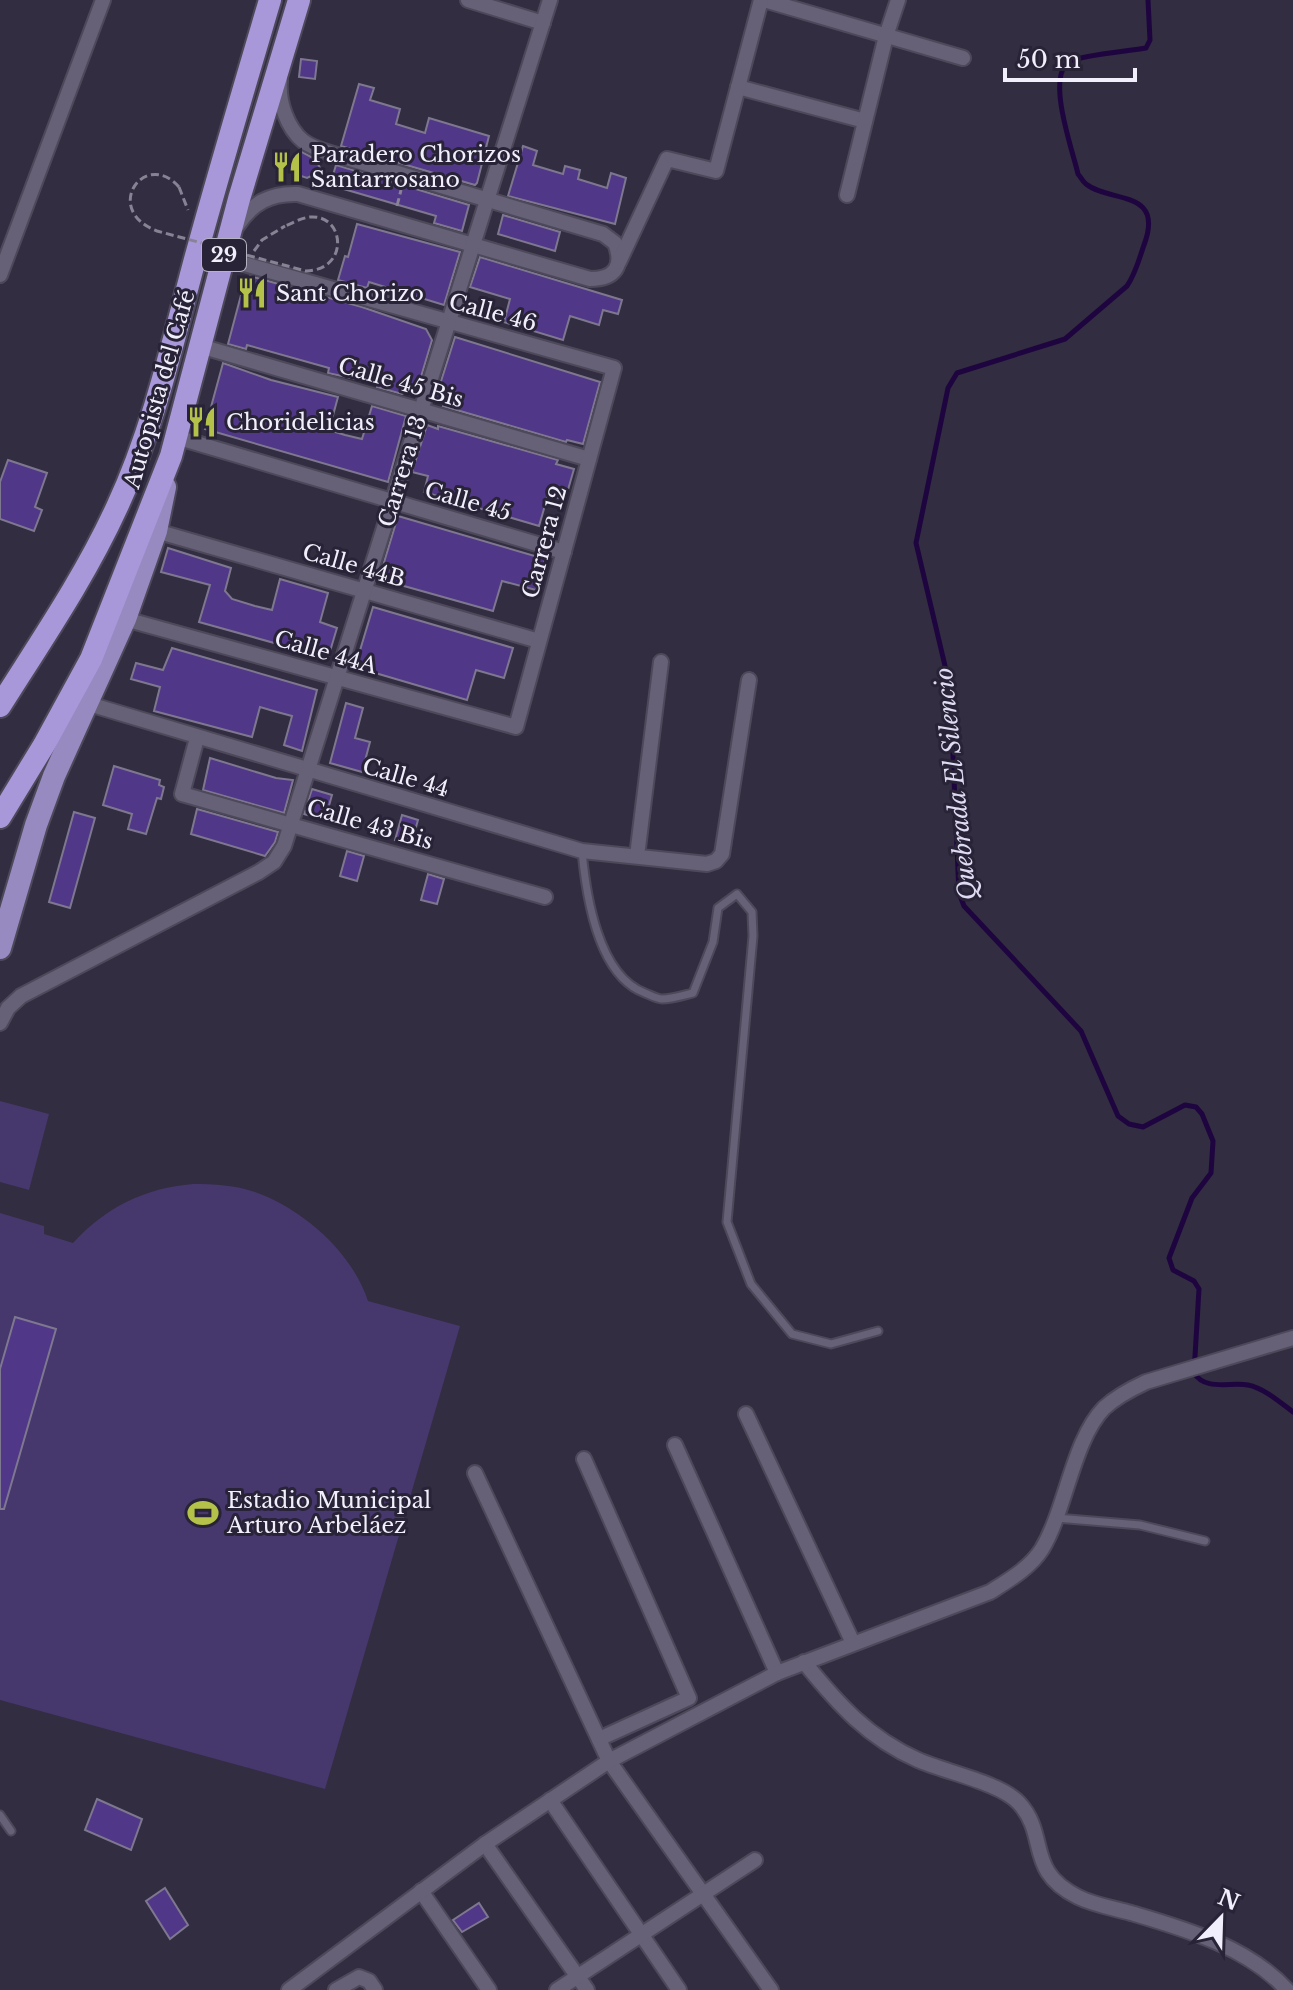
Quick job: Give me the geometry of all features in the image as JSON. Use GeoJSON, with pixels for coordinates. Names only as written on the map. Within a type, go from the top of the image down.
{"type":"FeatureCollection","features":[{"type":"Feature","properties":{"kind":"highway","name":"Autopista del Café"},"geometry":{"type":"LineString","coordinates":[[0,706],[96,549],[134,465],[165,371],[270,0]]}},
{"type":"Feature","properties":{"kind":"highway","name":"Autopista del Café"},"geometry":{"type":"LineString","coordinates":[[0,817],[91,659],[173,447],[225,251],[299,0]]}},
{"type":"Feature","properties":{"kind":"main road"},"geometry":{"type":"LineString","coordinates":[[3,938],[36,825],[54,776],[125,619],[156,531],[173,447]]}},
{"type":"Feature","properties":{"kind":"main road"},"geometry":{"type":"LineString","coordinates":[[0,893],[6,911],[3,938]]}},
{"type":"Feature","properties":{"kind":"street"},"geometry":{"type":"LineString","coordinates":[[0,275],[103,0]]}},
{"type":"Feature","properties":{"kind":"street"},"geometry":{"type":"LineString","coordinates":[[468,0],[543,23]]}},
{"type":"Feature","properties":{"kind":"street","name":"Carrera 13"},"geometry":{"type":"LineString","coordinates":[[0,1023],[8,1008],[21,996],[259,872],[274,862],[279,854],[309,771],[550,0]]}},
{"type":"Feature","properties":{"kind":"street"},"geometry":{"type":"LineString","coordinates":[[225,251],[238,223],[250,210],[263,200],[298,194],[590,279],[604,279],[614,273],[667,159],[716,171],[763,0],[963,58]]}},
{"type":"Feature","properties":{"kind":"street"},"geometry":{"type":"LineString","coordinates":[[847,195],[886,36],[898,0]]}},
{"type":"Feature","properties":{"kind":"street"},"geometry":{"type":"LineString","coordinates":[[283,55],[280,90],[283,108],[295,133],[303,141],[340,156],[603,234],[615,243],[619,262]]}},
{"type":"Feature","properties":{"kind":"street"},"geometry":{"type":"LineString","coordinates":[[738,87],[865,121]]}},
{"type":"Feature","properties":{"kind":"street","name":"Calle 46"},"geometry":{"type":"LineString","coordinates":[[225,251],[248,265],[614,368]]}},
{"type":"Feature","properties":{"kind":"street","name":"Calle 45 Bis"},"geometry":{"type":"LineString","coordinates":[[200,346],[589,459]]}},
{"type":"Feature","properties":{"kind":"street","name":"Carrera 12"},"geometry":{"type":"LineString","coordinates":[[516,727],[614,368]]}},
{"type":"Feature","properties":{"kind":"street","name":"Calle 45"},"geometry":{"type":"LineString","coordinates":[[173,447],[393,502],[564,552]]}},
{"type":"Feature","properties":{"kind":"street","name":"Calle 44B"},"geometry":{"type":"LineString","coordinates":[[156,531],[539,641]]}},
{"type":"Feature","properties":{"kind":"street","name":"Calle 44A"},"geometry":{"type":"LineString","coordinates":[[125,619],[516,727]]}},
{"type":"Feature","properties":{"kind":"street"},"geometry":{"type":"LineString","coordinates":[[637,856],[661,662]]}},
{"type":"Feature","properties":{"kind":"street","name":"Calle 44"},"geometry":{"type":"LineString","coordinates":[[89,704],[582,851],[707,864],[716,861],[722,854],[749,680]]}},
{"type":"Feature","properties":{"kind":"street","name":"Calle 43 Bis"},"geometry":{"type":"LineString","coordinates":[[197,738],[182,794],[545,897]]}},
{"type":"Feature","properties":{"kind":"street"},"geometry":{"type":"LineString","coordinates":[[289,1990],[485,1844],[609,1761],[777,1673],[990,1592],[1019,1574],[1041,1550],[1087,1434],[1103,1409],[1123,1392],[1293,1338]]}},
{"type":"Feature","properties":{"kind":"street"},"geometry":{"type":"LineString","coordinates":[[746,1414],[853,1643]]}},
{"type":"Feature","properties":{"kind":"street"},"geometry":{"type":"LineString","coordinates":[[675,1445],[777,1673]]}},
{"type":"Feature","properties":{"kind":"street"},"geometry":{"type":"LineString","coordinates":[[584,1459],[689,1698],[599,1739]]}},
{"type":"Feature","properties":{"kind":"street"},"geometry":{"type":"LineString","coordinates":[[475,1473],[609,1761],[771,1990]]}},
{"type":"Feature","properties":{"kind":"street"},"geometry":{"type":"LineString","coordinates":[[804,1662],[866,1731],[883,1743],[920,1761],[1005,1792],[1020,1803],[1029,1819],[1050,1879],[1064,1889],[1081,1899],[1171,1924],[1223,1945],[1271,1971],[1287,1990]]}},
{"type":"Feature","properties":{"kind":"street"},"geometry":{"type":"LineString","coordinates":[[550,1800],[679,1990]]}},
{"type":"Feature","properties":{"kind":"street"},"geometry":{"type":"LineString","coordinates":[[485,1844],[587,1990]]}},
{"type":"Feature","properties":{"kind":"street"},"geometry":{"type":"LineString","coordinates":[[557,1990],[755,1860]]}},
{"type":"Feature","properties":{"kind":"street"},"geometry":{"type":"LineString","coordinates":[[421,1891],[489,1990]]}},
{"type":"Feature","properties":{"kind":"street"},"geometry":{"type":"LineString","coordinates":[[336,1990],[359,1977],[369,1981],[375,1990]]}},
{"type":"Feature","properties":{"kind":"lane"},"geometry":{"type":"LineString","coordinates":[[582,851],[586,893],[600,938],[614,969],[631,988],[661,1000],[693,993],[713,942],[718,908],[737,894],[752,912],[753,936],[727,1222],[751,1284],[792,1334],[831,1344],[878,1331]]}},
{"type":"Feature","properties":{"kind":"lane"},"geometry":{"type":"LineString","coordinates":[[1056,1518],[1140,1525],[1205,1541]]}},
{"type":"Feature","properties":{"kind":"lane"},"geometry":{"type":"LineString","coordinates":[[0,1815],[11,1831]]}},
{"type":"Feature","properties":{"kind":"path"},"geometry":{"type":"LineString","coordinates":[[179,187],[162,175],[140,179],[132,188],[130,198],[131,210],[137,220],[157,231],[306,271],[319,270],[328,265],[335,257],[337,237],[328,223],[312,217],[285,226],[262,240],[248,265]]}},
{"type":"Feature","properties":{"kind":"path"},"geometry":{"type":"LineString","coordinates":[[393,221],[405,175]]}},
{"type":"Feature","properties":{"kind":"shaded area"},"geometry":{"type":"Polygon","coordinates":[[[0,1101],[49,1114],[29,1190],[0,1182],[0,1101]]]}},
{"type":"Feature","properties":{"kind":"shaded area","name":"Estadio Municipal Arturo Arbeláez"},"geometry":{"type":"Polygon","coordinates":[[[193,1184],[240,1188],[291,1209],[338,1249],[361,1283],[368,1301],[460,1326],[325,1789],[0,1700],[0,1213],[44,1226],[44,1234],[73,1243],[99,1219],[127,1202],[159,1190],[193,1184]]]}},
{"type":"Feature","properties":{"kind":"building"},"geometry":{"type":"Polygon","coordinates":[[[301,59],[317,61],[315,79],[299,77],[301,59]]]}},
{"type":"Feature","properties":{"kind":"building"},"geometry":{"type":"Polygon","coordinates":[[[359,84],[374,88],[370,100],[400,109],[396,124],[425,133],[429,118],[489,136],[477,183],[475,185],[341,146],[359,84]]]}},
{"type":"Feature","properties":{"kind":"building"},"geometry":{"type":"Polygon","coordinates":[[[523,146],[537,151],[533,165],[563,174],[565,166],[580,170],[578,179],[607,188],[611,173],[626,178],[615,224],[508,196],[523,146]]]}},
{"type":"Feature","properties":{"kind":"building"},"geometry":{"type":"Polygon","coordinates":[[[302,152],[315,159],[322,171],[307,178],[295,174],[291,163],[295,155],[302,152]]]}},
{"type":"Feature","properties":{"kind":"building"},"geometry":{"type":"Polygon","coordinates":[[[336,165],[469,205],[462,231],[434,223],[436,216],[330,185],[336,165]]]}},
{"type":"Feature","properties":{"kind":"building"},"geometry":{"type":"Polygon","coordinates":[[[503,215],[560,232],[555,251],[498,234],[503,215]]]}},
{"type":"Feature","properties":{"kind":"building"},"geometry":{"type":"Polygon","coordinates":[[[357,224],[460,252],[444,305],[369,282],[367,288],[338,280],[357,224]]]}},
{"type":"Feature","properties":{"kind":"building"},"geometry":{"type":"Polygon","coordinates":[[[480,257],[622,300],[618,314],[603,310],[599,325],[570,316],[563,340],[504,322],[510,299],[470,287],[480,257]]]}},
{"type":"Feature","properties":{"kind":"building"},"geometry":{"type":"Polygon","coordinates":[[[250,276],[362,307],[426,329],[432,340],[417,390],[413,388],[402,394],[377,387],[378,384],[328,373],[329,368],[247,345],[246,349],[228,344],[245,280],[250,276]]]}},
{"type":"Feature","properties":{"kind":"building"},"geometry":{"type":"Polygon","coordinates":[[[455,337],[600,382],[583,444],[566,442],[443,406],[444,403],[437,401],[455,337]]]}},
{"type":"Feature","properties":{"kind":"building"},"geometry":{"type":"Polygon","coordinates":[[[223,363],[271,380],[338,397],[329,430],[345,435],[362,439],[372,406],[406,416],[388,482],[205,429],[223,363]]]}},
{"type":"Feature","properties":{"kind":"building"},"geometry":{"type":"Polygon","coordinates":[[[427,425],[558,460],[556,464],[574,469],[565,500],[548,495],[539,526],[424,492],[428,476],[412,472],[427,425]]]}},
{"type":"Feature","properties":{"kind":"building"},"geometry":{"type":"Polygon","coordinates":[[[8,460],[47,473],[35,507],[42,510],[34,531],[0,519],[0,482],[8,460]]]}},
{"type":"Feature","properties":{"kind":"building"},"geometry":{"type":"Polygon","coordinates":[[[398,516],[545,559],[536,590],[502,581],[493,611],[379,579],[398,516]]]}},
{"type":"Feature","properties":{"kind":"building"},"geometry":{"type":"Polygon","coordinates":[[[168,548],[231,568],[225,591],[232,599],[255,606],[272,610],[280,579],[328,593],[320,622],[337,628],[328,658],[199,622],[210,585],[161,572],[168,548]]]}},
{"type":"Feature","properties":{"kind":"building"},"geometry":{"type":"Polygon","coordinates":[[[373,607],[513,648],[504,678],[476,670],[467,700],[355,667],[373,607]]]}},
{"type":"Feature","properties":{"kind":"building"},"geometry":{"type":"Polygon","coordinates":[[[172,648],[317,690],[302,751],[284,745],[292,716],[260,707],[252,737],[154,711],[160,687],[131,679],[136,663],[163,670],[172,648]]]}},
{"type":"Feature","properties":{"kind":"building"},"geometry":{"type":"Polygon","coordinates":[[[346,703],[363,708],[355,738],[370,742],[362,772],[330,763],[346,703]]]}},
{"type":"Feature","properties":{"kind":"building"},"geometry":{"type":"Polygon","coordinates":[[[210,758],[276,778],[293,780],[284,813],[203,790],[210,758]]]}},
{"type":"Feature","properties":{"kind":"building"},"geometry":{"type":"Polygon","coordinates":[[[114,766],[160,780],[159,785],[164,787],[161,799],[157,798],[146,834],[128,829],[132,814],[103,805],[114,766]]]}},
{"type":"Feature","properties":{"kind":"building"},"geometry":{"type":"Polygon","coordinates":[[[312,789],[332,795],[325,820],[304,814],[312,789]]]}},
{"type":"Feature","properties":{"kind":"building"},"geometry":{"type":"Polygon","coordinates":[[[197,809],[278,832],[275,842],[265,856],[191,834],[197,809]]]}},
{"type":"Feature","properties":{"kind":"building"},"geometry":{"type":"Polygon","coordinates":[[[74,812],[95,818],[70,908],[49,902],[74,812]]]}},
{"type":"Feature","properties":{"kind":"building"},"geometry":{"type":"Polygon","coordinates":[[[402,815],[418,820],[411,845],[395,840],[402,815]]]}},
{"type":"Feature","properties":{"kind":"building"},"geometry":{"type":"Polygon","coordinates":[[[347,851],[364,856],[357,881],[340,876],[347,851]]]}},
{"type":"Feature","properties":{"kind":"building"},"geometry":{"type":"Polygon","coordinates":[[[428,874],[444,879],[437,904],[421,900],[428,874]]]}},
{"type":"Feature","properties":{"kind":"building"},"geometry":{"type":"Polygon","coordinates":[[[15,1317],[56,1329],[4,1509],[0,1509],[0,1369],[15,1317]]]}},
{"type":"Feature","properties":{"kind":"building"},"geometry":{"type":"Polygon","coordinates":[[[97,1799],[142,1819],[131,1850],[85,1830],[97,1799]]]}},
{"type":"Feature","properties":{"kind":"building"},"geometry":{"type":"Polygon","coordinates":[[[165,1888],[188,1925],[170,1939],[146,1901],[165,1888]]]}},
{"type":"Feature","properties":{"kind":"building"},"geometry":{"type":"Polygon","coordinates":[[[479,1903],[488,1917],[462,1932],[453,1920],[479,1903]]]}},
{"type":"Feature","properties":{"kind":"waterway","name":"Quebrada El Silencio"},"geometry":{"type":"LineString","coordinates":[[1148,0],[1150,40],[1146,48],[1071,61],[1063,68],[1060,80],[1062,113],[1078,174],[1096,190],[1141,206],[1147,215],[1149,227],[1135,271],[1127,286],[1065,339],[957,373],[948,388],[916,543],[950,687],[959,893],[964,906],[1081,1031],[1118,1116],[1129,1124],[1143,1127],[1185,1105],[1196,1107],[1202,1114],[1213,1141],[1211,1173],[1192,1198],[1169,1258],[1173,1270],[1194,1281],[1199,1289],[1194,1373],[1211,1384],[1254,1387],[1293,1412]]}},
{"type":"Feature","properties":{"kind":"place","name":"Paradero Chorizos Santarrosano"},"geometry":{"type":"Point","coordinates":[287,167]}},
{"type":"Feature","properties":{"kind":"place","name":"Sant Chorizo"},"geometry":{"type":"Point","coordinates":[252,293]}},
{"type":"Feature","properties":{"kind":"place","name":"Choridelicias"},"geometry":{"type":"Point","coordinates":[202,422]}},
{"type":"Feature","properties":{"kind":"place","name":"Estadio Municipal Arturo Arbeláez"},"geometry":{"type":"Point","coordinates":[203,1513]}}]}
